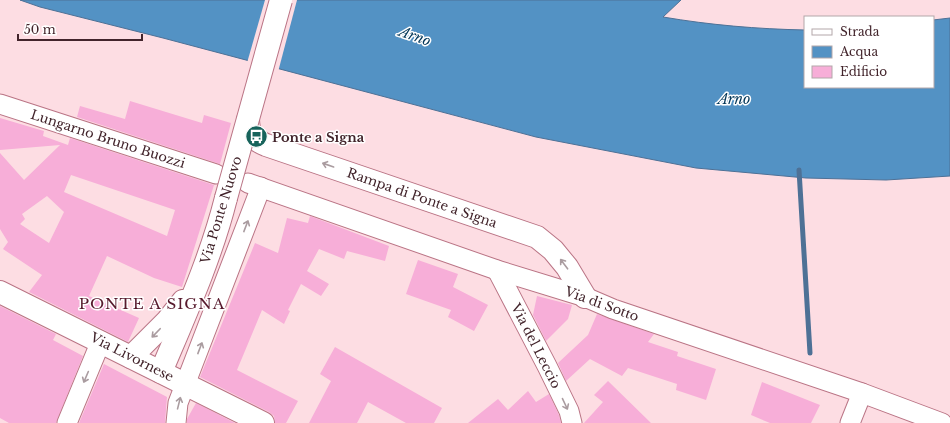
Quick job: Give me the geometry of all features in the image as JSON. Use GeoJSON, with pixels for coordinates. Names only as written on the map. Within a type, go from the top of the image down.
{"type":"FeatureCollection","features":[{"type":"Feature","properties":{"kind":"main road","name":"Via Ponte Nuovo"},"geometry":{"type":"LineString","coordinates":[[161,372],[199,281],[220,221],[281,0]]}},
{"type":"Feature","properties":{"kind":"main road","name":"Rampa di Ponte a Signa"},"geometry":{"type":"LineString","coordinates":[[248,120],[249,131],[252,136],[257,141],[266,145],[537,237],[553,250],[562,261],[585,297]]}},
{"type":"Feature","properties":{"kind":"main road","name":"Via Ponte Nuovo"},"geometry":{"type":"LineString","coordinates":[[131,357],[167,321],[199,281]]}},
{"type":"Feature","properties":{"kind":"main road","name":"Via Livornese"},"geometry":{"type":"LineString","coordinates":[[0,292],[263,423]]}},
{"type":"Feature","properties":{"kind":"street","name":"Lungarno Bruno Buozzi"},"geometry":{"type":"LineString","coordinates":[[0,104],[216,174]]}},
{"type":"Feature","properties":{"kind":"street","name":"Via di Sotto"},"geometry":{"type":"LineString","coordinates":[[186,384],[254,185],[497,270],[585,297],[613,309],[862,394],[942,423]]}},
{"type":"Feature","properties":{"kind":"street","name":"Via del Leccio"},"geometry":{"type":"LineString","coordinates":[[497,270],[547,366],[569,411],[572,423]]}},
{"type":"Feature","properties":{"kind":"street"},"geometry":{"type":"LineString","coordinates":[[67,423],[101,341]]}},
{"type":"Feature","properties":{"kind":"street"},"geometry":{"type":"LineString","coordinates":[[176,423],[178,403],[186,384]]}},
{"type":"Feature","properties":{"kind":"street"},"geometry":{"type":"LineString","coordinates":[[850,423],[862,394]]}},
{"type":"Feature","properties":{"kind":"water","name":"Arno"},"geometry":{"type":"Polygon","coordinates":[[[20,0],[681,0],[663,17],[734,26],[804,30],[804,88],[934,88],[934,20],[950,18],[950,176],[886,180],[806,178],[696,168],[536,137],[40,7],[20,0]]]}},
{"type":"Feature","properties":{"kind":"pier"},"geometry":{"type":"Polygon","coordinates":[[[265,0],[297,0],[278,72],[247,63],[265,0]]]}},
{"type":"Feature","properties":{"kind":"building"},"geometry":{"type":"Polygon","coordinates":[[[130,101],[202,123],[204,115],[231,123],[220,164],[77,117],[80,106],[125,119],[130,101]]]}},
{"type":"Feature","properties":{"kind":"building"},"geometry":{"type":"Polygon","coordinates":[[[0,118],[44,131],[43,136],[68,145],[70,138],[214,185],[182,287],[154,278],[107,256],[89,296],[139,318],[128,342],[29,292],[42,275],[3,249],[8,242],[0,229],[0,153],[24,180],[60,145],[0,150],[0,118]],[[71,175],[64,192],[167,236],[175,210],[71,175]],[[47,196],[22,214],[25,219],[20,224],[49,243],[64,212],[47,196]]]}},
{"type":"Feature","properties":{"kind":"building"},"geometry":{"type":"Polygon","coordinates":[[[310,216],[389,246],[385,261],[347,251],[344,259],[319,249],[307,271],[329,284],[321,296],[301,284],[288,310],[290,311],[284,324],[262,310],[237,370],[298,401],[286,423],[275,423],[274,416],[269,412],[200,377],[255,243],[278,253],[287,218],[308,223],[310,216]]]}},
{"type":"Feature","properties":{"kind":"building"},"geometry":{"type":"Polygon","coordinates":[[[418,260],[458,274],[453,287],[488,305],[474,331],[448,317],[451,310],[406,294],[418,260]]]}},
{"type":"Feature","properties":{"kind":"building"},"geometry":{"type":"Polygon","coordinates":[[[537,296],[572,305],[568,319],[546,341],[533,315],[537,296]]]}},
{"type":"Feature","properties":{"kind":"building"},"geometry":{"type":"Polygon","coordinates":[[[0,306],[56,334],[53,340],[83,356],[56,423],[9,423],[0,418],[0,306]]]}},
{"type":"Feature","properties":{"kind":"building"},"geometry":{"type":"Polygon","coordinates":[[[597,314],[654,334],[648,342],[678,352],[677,356],[716,369],[706,400],[676,390],[677,384],[628,368],[622,376],[590,359],[566,381],[558,363],[588,335],[597,314]]]}},
{"type":"Feature","properties":{"kind":"building"},"geometry":{"type":"Polygon","coordinates":[[[335,347],[442,408],[434,423],[406,423],[368,402],[357,423],[309,423],[331,381],[320,374],[335,347]]]}},
{"type":"Feature","properties":{"kind":"building"},"geometry":{"type":"Polygon","coordinates":[[[104,364],[167,397],[165,423],[79,423],[104,364]]]}},
{"type":"Feature","properties":{"kind":"building"},"geometry":{"type":"Polygon","coordinates":[[[608,381],[651,423],[584,423],[603,402],[594,395],[608,381]]]}},
{"type":"Feature","properties":{"kind":"building"},"geometry":{"type":"Polygon","coordinates":[[[762,382],[820,405],[811,423],[770,423],[751,415],[762,382]]]}},
{"type":"Feature","properties":{"kind":"building"},"geometry":{"type":"Polygon","coordinates":[[[528,391],[536,402],[549,394],[559,415],[561,423],[468,423],[498,399],[508,410],[528,391]]]}},
{"type":"Feature","properties":{"kind":"building"},"geometry":{"type":"Polygon","coordinates":[[[196,403],[235,423],[187,423],[187,419],[196,403]]]}},
{"type":"Feature","properties":{"kind":"waterway"},"geometry":{"type":"LineString","coordinates":[[799,170],[810,353]]}},
{"type":"Feature","properties":{"kind":"place","name":"Ponte a Signa"},"geometry":{"type":"Point","coordinates":[256,137]}},
{"type":"Feature","properties":{"kind":"district","name":"PONTE A SIGNA"},"geometry":{"type":"Point","coordinates":[152,303]}}]}
